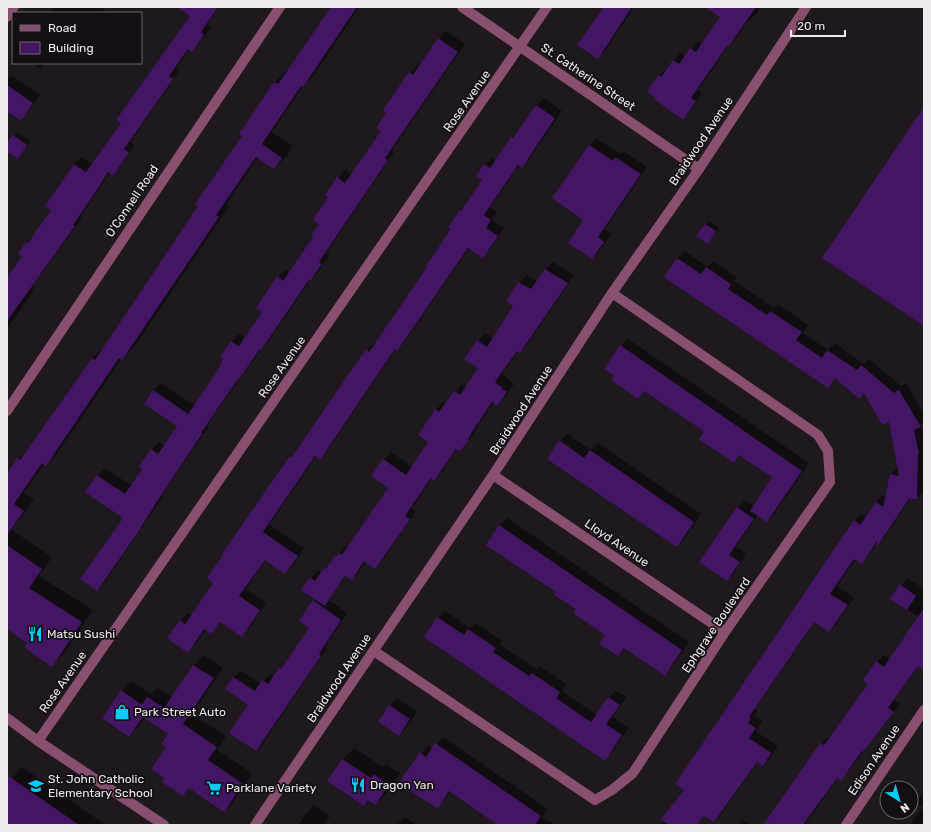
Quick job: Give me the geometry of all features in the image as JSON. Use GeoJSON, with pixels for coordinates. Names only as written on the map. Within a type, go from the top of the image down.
{"type":"FeatureCollection","features":[{"type":"Feature","properties":{"kind":"street"},"geometry":{"type":"LineString","coordinates":[[7,17],[14,7]]}},
{"type":"Feature","properties":{"kind":"street","name":"O'Connell Road"},"geometry":{"type":"LineString","coordinates":[[7,410],[280,7]]}},
{"type":"Feature","properties":{"kind":"street","name":"St. Catherine Street"},"geometry":{"type":"LineString","coordinates":[[462,7],[698,169]]}},
{"type":"Feature","properties":{"kind":"street","name":"Rose Avenue"},"geometry":{"type":"LineString","coordinates":[[38,741],[547,7]]}},
{"type":"Feature","properties":{"kind":"street","name":"Braidwood Avenue"},"geometry":{"type":"LineString","coordinates":[[255,825],[493,475],[612,294],[698,169],[806,7]]}},
{"type":"Feature","properties":{"kind":"street","name":"Ephgrave Boulevard"},"geometry":{"type":"LineString","coordinates":[[374,651],[594,800],[612,790],[632,773],[726,632],[830,482],[828,451],[818,435],[612,294]]}},
{"type":"Feature","properties":{"kind":"street","name":"Lloyd Avenue"},"geometry":{"type":"LineString","coordinates":[[493,475],[726,632]]}},
{"type":"Feature","properties":{"kind":"street","name":"Edison Avenue"},"geometry":{"type":"LineString","coordinates":[[846,825],[924,710]]}},
{"type":"Feature","properties":{"kind":"street"},"geometry":{"type":"LineString","coordinates":[[7,718],[38,741],[164,825]]}},
{"type":"Feature","properties":{"kind":"building"},"geometry":{"type":"Polygon","coordinates":[[[177,7],[218,7],[201,32],[204,35],[192,52],[188,49],[169,76],[173,79],[124,149],[129,153],[113,176],[108,172],[73,225],[75,226],[7,321],[7,278],[22,256],[18,254],[26,242],[28,243],[51,210],[45,206],[74,164],[86,172],[121,123],[116,120],[190,16],[177,7]]]}},
{"type":"Feature","properties":{"kind":"building"},"geometry":{"type":"Polygon","coordinates":[[[331,7],[357,7],[303,87],[301,86],[262,144],[282,158],[274,169],[256,157],[216,215],[219,217],[122,360],[119,358],[46,466],[42,463],[14,504],[24,511],[7,535],[7,474],[17,458],[20,460],[92,358],[95,360],[198,206],[195,204],[242,136],[239,134],[274,82],[278,84],[331,7]]]}},
{"type":"Feature","properties":{"kind":"building"},"geometry":{"type":"Polygon","coordinates":[[[604,7],[632,7],[598,59],[577,45],[604,7]]]}},
{"type":"Feature","properties":{"kind":"building"},"geometry":{"type":"Polygon","coordinates":[[[705,7],[756,7],[691,98],[696,101],[683,120],[654,99],[655,97],[647,92],[658,75],[661,77],[673,60],[679,64],[690,48],[696,52],[720,17],[705,7]]]}},
{"type":"Feature","properties":{"kind":"building"},"geometry":{"type":"Polygon","coordinates":[[[438,38],[458,52],[385,158],[388,160],[319,262],[322,264],[310,281],[309,280],[261,350],[260,349],[238,379],[201,433],[202,434],[137,534],[97,591],[80,579],[123,518],[85,492],[97,475],[125,494],[142,469],[139,466],[151,449],[158,454],[177,426],[144,404],[153,390],[188,414],[220,367],[219,366],[223,359],[220,357],[231,341],[239,346],[262,312],[256,308],[277,276],[283,281],[313,237],[311,236],[319,224],[313,220],[328,197],[325,195],[337,177],[345,183],[381,131],[376,128],[386,113],[383,110],[409,72],[413,75],[438,38]]]}},
{"type":"Feature","properties":{"kind":"building"},"geometry":{"type":"Polygon","coordinates":[[[7,85],[33,103],[21,121],[7,111],[7,85]]]}},
{"type":"Feature","properties":{"kind":"building"},"geometry":{"type":"Polygon","coordinates":[[[536,105],[555,118],[522,168],[518,165],[484,215],[491,220],[486,228],[498,236],[483,258],[468,248],[397,351],[395,349],[320,460],[315,456],[263,532],[298,556],[285,574],[265,560],[239,596],[260,610],[242,637],[220,622],[211,634],[204,629],[188,653],[167,638],[180,620],[185,624],[213,583],[207,578],[223,555],[222,554],[289,457],[291,458],[366,349],[369,352],[427,267],[426,266],[451,229],[448,227],[482,180],[476,176],[484,164],[490,168],[511,137],[513,138],[536,105]]]}},
{"type":"Feature","properties":{"kind":"building"},"geometry":{"type":"Polygon","coordinates":[[[924,107],[924,326],[822,258],[924,107]]]}},
{"type":"Feature","properties":{"kind":"building"},"geometry":{"type":"Polygon","coordinates":[[[13,135],[27,145],[18,159],[7,152],[7,143],[13,135]]]}},
{"type":"Feature","properties":{"kind":"building"},"geometry":{"type":"Polygon","coordinates":[[[589,145],[613,161],[615,157],[641,174],[598,237],[604,242],[592,259],[568,243],[583,220],[552,198],[589,145]]]}},
{"type":"Feature","properties":{"kind":"building"},"geometry":{"type":"Polygon","coordinates":[[[705,224],[716,231],[708,244],[696,236],[705,224]]]}},
{"type":"Feature","properties":{"kind":"building"},"geometry":{"type":"Polygon","coordinates":[[[677,258],[701,274],[706,267],[731,284],[728,289],[767,315],[770,311],[802,332],[796,340],[822,358],[827,350],[857,370],[861,365],[894,393],[899,390],[921,427],[914,430],[919,454],[917,499],[909,499],[876,548],[877,541],[862,564],[854,559],[830,594],[848,605],[829,632],[814,622],[749,717],[751,719],[748,723],[756,728],[749,738],[771,753],[763,766],[757,762],[714,822],[704,816],[697,825],[669,825],[661,819],[684,790],[675,784],[854,520],[860,525],[876,502],[883,507],[890,474],[899,476],[889,422],[882,425],[864,393],[859,399],[835,378],[828,388],[664,277],[677,258]]]}},
{"type":"Feature","properties":{"kind":"building"},"geometry":{"type":"Polygon","coordinates":[[[545,269],[568,283],[520,353],[517,351],[495,382],[507,392],[497,406],[492,402],[472,432],[469,440],[460,451],[456,449],[434,481],[431,478],[405,516],[410,519],[407,524],[375,569],[364,561],[352,580],[345,576],[325,606],[301,590],[310,577],[315,581],[324,568],[326,569],[335,555],[337,556],[339,553],[342,555],[388,488],[371,476],[383,459],[406,475],[428,442],[418,435],[435,409],[439,412],[454,391],[460,395],[478,368],[464,359],[477,340],[487,347],[513,306],[506,301],[518,282],[531,289],[545,269]]]}},
{"type":"Feature","properties":{"kind":"building"},"geometry":{"type":"Polygon","coordinates":[[[620,345],[802,471],[767,522],[750,511],[772,477],[739,455],[734,463],[699,439],[704,432],[702,430],[644,391],[638,399],[611,380],[614,375],[604,369],[620,345]]]}},
{"type":"Feature","properties":{"kind":"building"},"geometry":{"type":"Polygon","coordinates":[[[559,440],[584,458],[590,450],[694,522],[677,547],[547,459],[559,440]]]}},
{"type":"Feature","properties":{"kind":"building"},"geometry":{"type":"Polygon","coordinates":[[[737,507],[754,519],[729,555],[740,562],[727,581],[699,562],[737,507]]]}},
{"type":"Feature","properties":{"kind":"building"},"geometry":{"type":"Polygon","coordinates":[[[499,525],[682,650],[665,676],[624,648],[618,656],[599,644],[605,635],[573,613],[576,609],[554,595],[556,592],[486,545],[499,525]]]}},
{"type":"Feature","properties":{"kind":"building"},"geometry":{"type":"Polygon","coordinates":[[[7,545],[42,569],[29,588],[82,622],[52,667],[24,647],[27,643],[7,629],[7,545]]]}},
{"type":"Feature","properties":{"kind":"building"},"geometry":{"type":"Polygon","coordinates":[[[900,584],[916,596],[907,610],[890,599],[900,584]]]}},
{"type":"Feature","properties":{"kind":"building"},"geometry":{"type":"Polygon","coordinates":[[[313,600],[341,620],[319,654],[321,656],[256,751],[229,733],[248,705],[225,689],[233,677],[255,691],[262,680],[268,684],[279,668],[281,669],[309,628],[299,621],[313,600]]]}},
{"type":"Feature","properties":{"kind":"building"},"geometry":{"type":"Polygon","coordinates":[[[924,608],[924,670],[918,666],[888,708],[894,712],[863,752],[862,751],[841,781],[837,778],[803,825],[763,825],[820,743],[824,745],[868,684],[863,680],[876,661],[884,667],[924,608]]]}},
{"type":"Feature","properties":{"kind":"building"},"geometry":{"type":"Polygon","coordinates":[[[437,617],[464,635],[468,629],[496,648],[493,652],[529,676],[532,673],[560,692],[556,698],[591,722],[608,697],[620,705],[606,724],[622,735],[605,761],[424,637],[437,617]]]}},
{"type":"Feature","properties":{"kind":"building"},"geometry":{"type":"Polygon","coordinates":[[[193,665],[214,678],[183,724],[217,747],[208,760],[243,784],[224,812],[189,788],[183,796],[162,782],[164,778],[151,769],[166,747],[161,744],[168,734],[143,717],[129,737],[102,718],[121,690],[142,705],[147,697],[164,708],[193,665]]]}},
{"type":"Feature","properties":{"kind":"building"},"geometry":{"type":"Polygon","coordinates":[[[389,705],[410,719],[399,736],[378,722],[389,705]]]}},
{"type":"Feature","properties":{"kind":"building"},"geometry":{"type":"Polygon","coordinates":[[[435,743],[541,816],[535,825],[498,825],[449,791],[438,809],[399,783],[420,752],[426,757],[435,743]]]}},
{"type":"Feature","properties":{"kind":"building"},"geometry":{"type":"Polygon","coordinates":[[[342,759],[371,778],[374,774],[389,785],[375,805],[368,800],[364,806],[327,781],[342,759]]]}},
{"type":"Feature","properties":{"kind":"building"},"geometry":{"type":"Polygon","coordinates":[[[7,775],[79,825],[7,825],[7,775]]]}},
{"type":"Feature","properties":{"kind":"place","name":"Matsu Sushi"},"geometry":{"type":"Point","coordinates":[35,634]}},
{"type":"Feature","properties":{"kind":"place","name":"Park Street Auto"},"geometry":{"type":"Point","coordinates":[122,712]}},
{"type":"Feature","properties":{"kind":"place","name":"Dragon Yan"},"geometry":{"type":"Point","coordinates":[358,785]}},
{"type":"Feature","properties":{"kind":"place","name":"St. John Catholic Elementary School"},"geometry":{"type":"Point","coordinates":[36,786]}},
{"type":"Feature","properties":{"kind":"place","name":"Parklane Variety"},"geometry":{"type":"Point","coordinates":[214,788]}}]}
